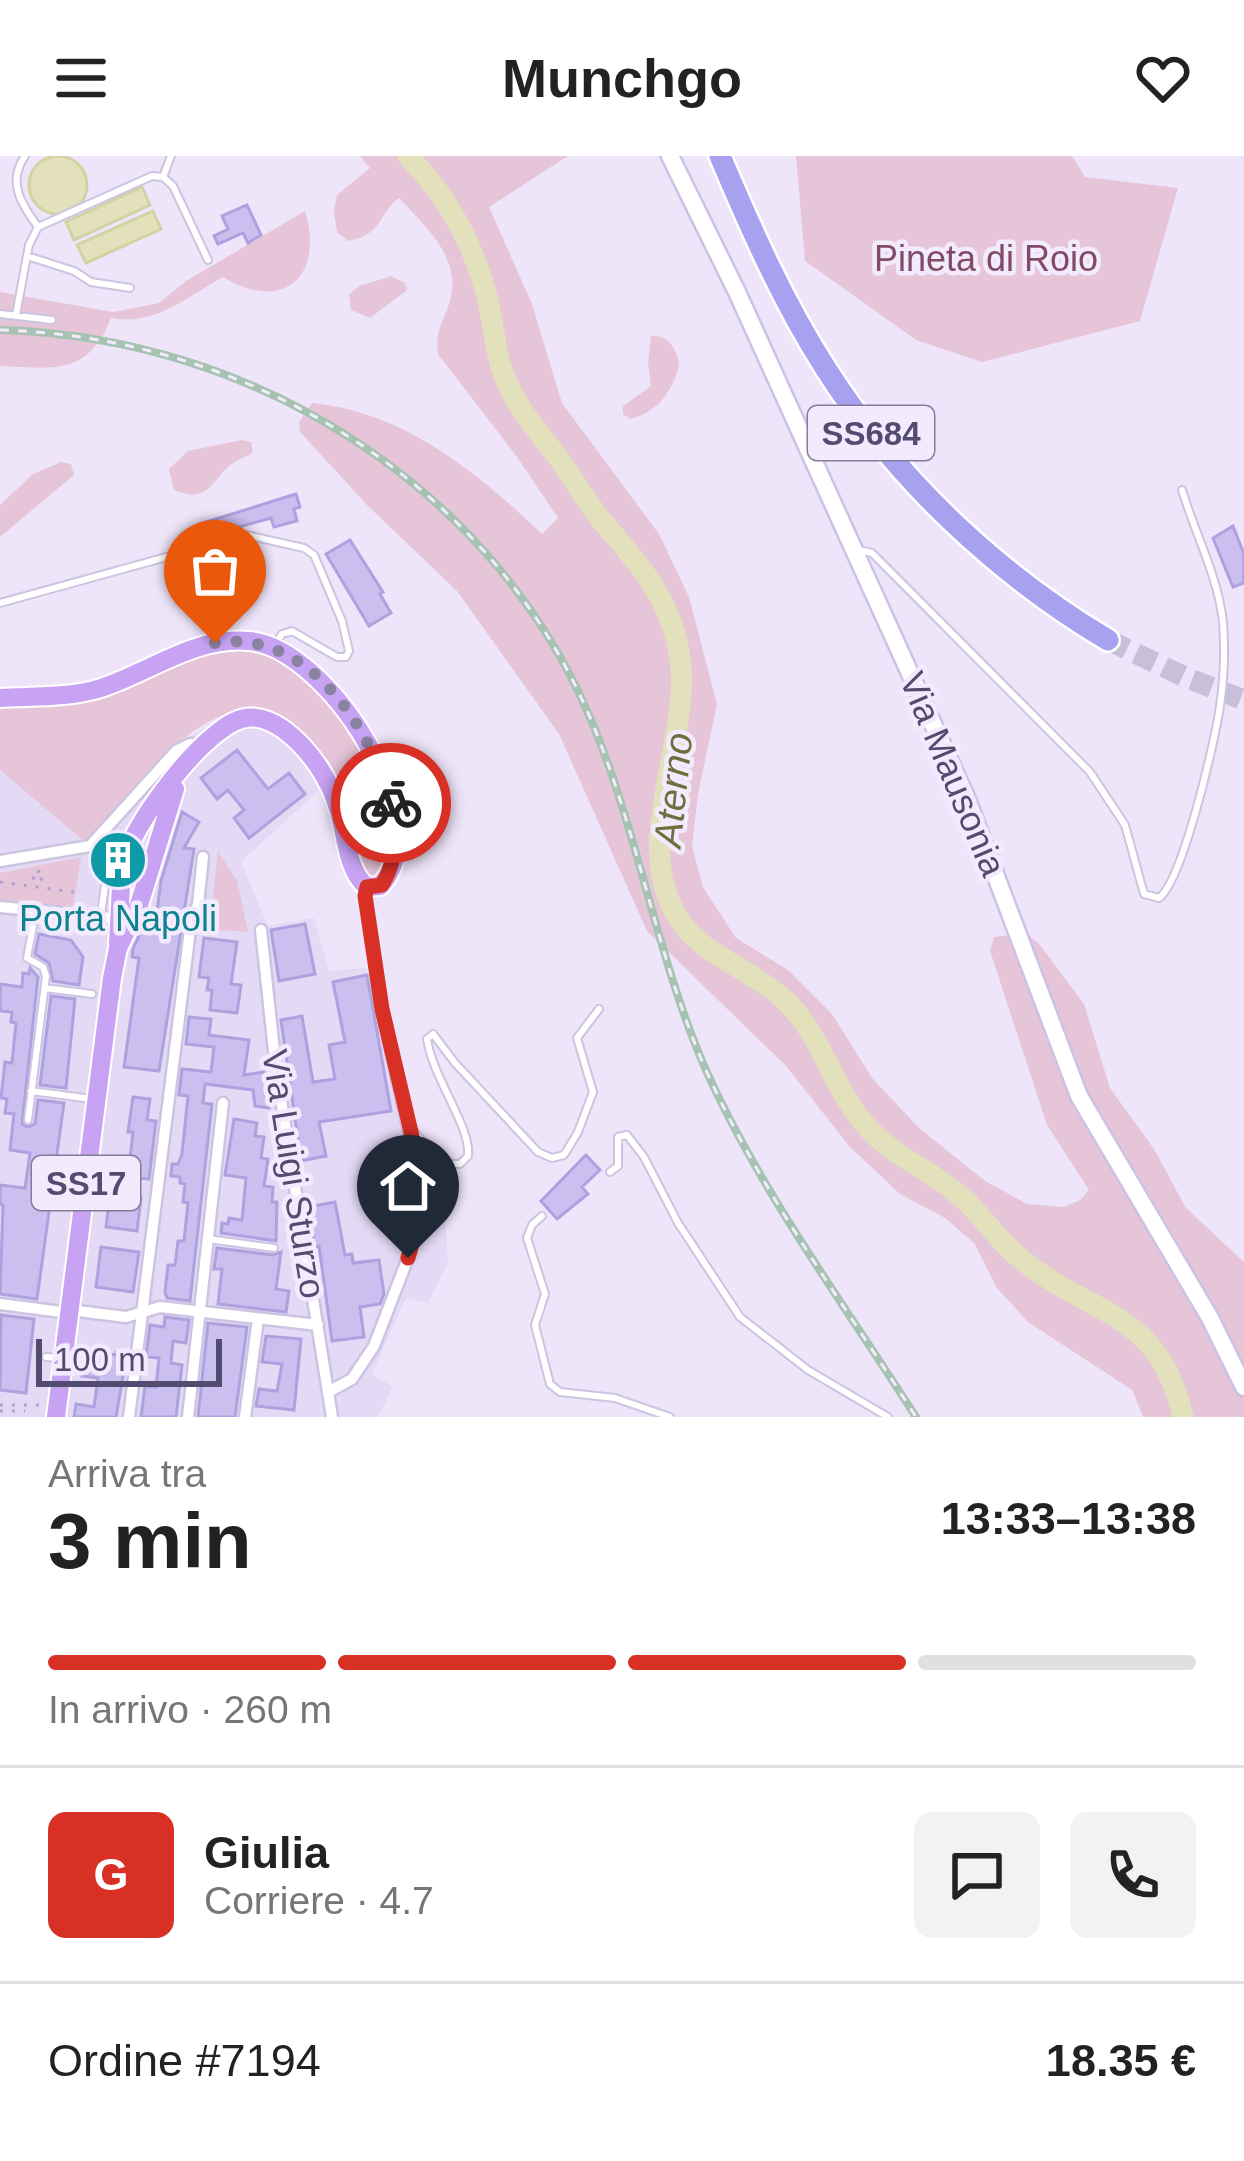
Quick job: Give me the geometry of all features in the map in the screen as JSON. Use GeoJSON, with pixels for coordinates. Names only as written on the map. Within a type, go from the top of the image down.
{"type":"FeatureCollection","features":[{"type":"Feature","properties":{"kind":"highway","name":"SS684"},"geometry":{"type":"LineString","coordinates":[[720,156],[794,316],[862,421],[928,496],[992,556],[1063,612],[1108,640]]}},
{"type":"Feature","properties":{"kind":"main road","name":"Via Mausonia"},"geometry":{"type":"LineString","coordinates":[[670,156],[737,292],[984,840],[1070,1078],[1202,1303],[1244,1387]]}},
{"type":"Feature","properties":{"kind":"main road"},"geometry":{"type":"LineString","coordinates":[[0,698],[93,690],[215,643],[253,641],[274,646],[302,664],[334,695],[357,725],[380,769],[392,806],[395,844],[386,880],[367,887]]}},
{"type":"Feature","properties":{"kind":"main road","name":"SS17"},"geometry":{"type":"LineString","coordinates":[[48,1411],[118,949],[118,865],[139,828],[202,746],[233,722],[252,716],[292,736],[317,764],[330,786],[356,875],[367,887]]}},
{"type":"Feature","properties":{"kind":"main road","name":"SS17"},"geometry":{"type":"LineString","coordinates":[[117,919],[186,767]]}},
{"type":"Feature","properties":{"kind":"street"},"geometry":{"type":"LineString","coordinates":[[0,862],[90,846],[176,751],[190,744],[202,746]]}},
{"type":"Feature","properties":{"kind":"street"},"geometry":{"type":"LineString","coordinates":[[129,1417],[190,927],[198,904],[203,857]]}},
{"type":"Feature","properties":{"kind":"street"},"geometry":{"type":"LineString","coordinates":[[330,1391],[352,1379],[370,1355],[408,1258],[424,1198],[378,989],[367,887]]}},
{"type":"Feature","properties":{"kind":"street"},"geometry":{"type":"LineString","coordinates":[[0,908],[117,919]]}},
{"type":"Feature","properties":{"kind":"street","name":"Via Luigi Sturzo"},"geometry":{"type":"LineString","coordinates":[[261,930],[276,1069],[332,1417]]}},
{"type":"Feature","properties":{"kind":"street"},"geometry":{"type":"LineString","coordinates":[[188,1417],[223,1103]]}},
{"type":"Feature","properties":{"kind":"street"},"geometry":{"type":"LineString","coordinates":[[0,1304],[124,1318],[160,1307],[318,1325]]}},
{"type":"Feature","properties":{"kind":"street"},"geometry":{"type":"LineString","coordinates":[[245,1417],[258,1318]]}},
{"type":"Feature","properties":{"kind":"lane"},"geometry":{"type":"LineString","coordinates":[[25,156],[16,173],[16,189],[38,227]]}},
{"type":"Feature","properties":{"kind":"lane"},"geometry":{"type":"LineString","coordinates":[[163,177],[171,156]]}},
{"type":"Feature","properties":{"kind":"lane"},"geometry":{"type":"LineString","coordinates":[[16,315],[27,256],[38,227],[143,179],[163,177],[173,186],[208,260]]}},
{"type":"Feature","properties":{"kind":"lane"},"geometry":{"type":"LineString","coordinates":[[27,256],[74,271],[91,282],[130,288]]}},
{"type":"Feature","properties":{"kind":"lane"},"geometry":{"type":"LineString","coordinates":[[0,314],[52,320]]}},
{"type":"Feature","properties":{"kind":"lane"},"geometry":{"type":"LineString","coordinates":[[854,552],[863,549],[872,554],[1076,754],[1121,817],[1143,892],[1149,898],[1160,898],[1175,877],[1221,697],[1221,612],[1182,490]]}},
{"type":"Feature","properties":{"kind":"lane"},"geometry":{"type":"LineString","coordinates":[[0,603],[253,535],[314,555],[342,621],[349,651],[346,657],[337,657],[292,631],[281,634],[274,646]]}},
{"type":"Feature","properties":{"kind":"lane"},"geometry":{"type":"LineString","coordinates":[[28,1120],[46,970],[27,958],[36,910]]}},
{"type":"Feature","properties":{"kind":"lane"},"geometry":{"type":"LineString","coordinates":[[45,988],[92,994]]}},
{"type":"Feature","properties":{"kind":"lane"},"geometry":{"type":"LineString","coordinates":[[411,1128],[439,1162],[457,1165],[467,1158],[466,1132],[432,1061],[427,1038],[433,1034],[538,1152],[552,1158],[565,1154],[593,1095],[577,1038],[599,1009]]}},
{"type":"Feature","properties":{"kind":"lane"},"geometry":{"type":"LineString","coordinates":[[31,1091],[96,1099]]}},
{"type":"Feature","properties":{"kind":"lane"},"geometry":{"type":"LineString","coordinates":[[610,1172],[618,1166],[618,1137],[627,1135],[740,1317],[808,1370],[888,1417]]}},
{"type":"Feature","properties":{"kind":"lane"},"geometry":{"type":"LineString","coordinates":[[542,1216],[527,1238],[545,1294],[536,1325],[550,1384],[560,1392],[615,1398],[670,1417]]}},
{"type":"Feature","properties":{"kind":"lane"},"geometry":{"type":"LineString","coordinates":[[208,1239],[274,1248]]}},
{"type":"Feature","properties":{"kind":"path"},"geometry":{"type":"LineString","coordinates":[[36,869],[32,877],[38,885]]}},
{"type":"Feature","properties":{"kind":"path"},"geometry":{"type":"LineString","coordinates":[[0,882],[74,892]]}},
{"type":"Feature","properties":{"kind":"path"},"geometry":{"type":"LineString","coordinates":[[117,919],[190,927]]}},
{"type":"Feature","properties":{"kind":"path"},"geometry":{"type":"LineString","coordinates":[[0,1408],[48,1411]]}},
{"type":"Feature","properties":{"kind":"shaded area"},"geometry":{"type":"Polygon","coordinates":[[[58,156],[79,164],[87,185],[79,206],[58,214],[37,206],[29,185],[37,164],[58,156]]]}},
{"type":"Feature","properties":{"kind":"shaded area"},"geometry":{"type":"Polygon","coordinates":[[[142,187],[150,205],[74,240],[66,222],[142,187]]]}},
{"type":"Feature","properties":{"kind":"shaded area"},"geometry":{"type":"Polygon","coordinates":[[[153,211],[161,229],[86,263],[77,245],[153,211]]]}},
{"type":"Feature","properties":{"kind":"shaded area"},"geometry":{"type":"Polygon","coordinates":[[[251,709],[332,778],[241,862],[268,926],[314,918],[329,971],[365,968],[445,1213],[448,1263],[428,1303],[406,1298],[372,1374],[393,1387],[378,1417],[0,1417],[0,770],[85,841],[165,754],[222,716],[251,709]]]}},
{"type":"Feature","properties":{"kind":"green space"},"geometry":{"type":"Polygon","coordinates":[[[360,156],[568,156],[489,207],[532,304],[562,403],[659,534],[689,597],[717,704],[692,846],[703,887],[736,938],[788,970],[832,1014],[872,1078],[919,1128],[985,1181],[1027,1204],[1064,1207],[1089,1190],[1047,1125],[990,951],[994,937],[1026,933],[1040,945],[1084,1004],[1110,1088],[1154,1149],[1186,1208],[1244,1262],[1244,1417],[1143,1417],[1132,1390],[1028,1322],[997,1288],[974,1243],[945,1218],[900,1194],[850,1147],[786,1066],[647,931],[559,734],[457,591],[368,506],[300,432],[299,422],[312,403],[377,418],[465,468],[542,534],[558,518],[438,354],[452,275],[432,234],[399,198],[368,234],[348,241],[337,232],[337,195],[370,168],[360,156]]]}},
{"type":"Feature","properties":{"kind":"green space","name":"Pineta di Roio"},"geometry":{"type":"Polygon","coordinates":[[[796,156],[1072,156],[1085,177],[1178,188],[1140,321],[982,362],[916,340],[805,261],[796,156]]]}},
{"type":"Feature","properties":{"kind":"green space"},"geometry":{"type":"Polygon","coordinates":[[[305,211],[309,254],[304,270],[281,290],[245,287],[223,277],[156,314],[111,318],[102,337],[80,360],[52,367],[0,366],[0,292],[113,312],[159,303],[186,281],[305,211]]]}},
{"type":"Feature","properties":{"kind":"green space"},"geometry":{"type":"Polygon","coordinates":[[[391,276],[405,283],[407,290],[370,318],[351,310],[349,295],[359,286],[391,276]]]}},
{"type":"Feature","properties":{"kind":"green space"},"geometry":{"type":"Polygon","coordinates":[[[651,336],[671,344],[679,366],[662,400],[630,419],[623,414],[623,406],[651,386],[651,336]]]}},
{"type":"Feature","properties":{"kind":"green space"},"geometry":{"type":"Polygon","coordinates":[[[251,442],[253,452],[228,467],[204,491],[174,490],[169,469],[188,451],[251,442]]]}},
{"type":"Feature","properties":{"kind":"green space"},"geometry":{"type":"Polygon","coordinates":[[[61,462],[71,464],[74,475],[0,537],[0,505],[33,474],[61,462]]]}},
{"type":"Feature","properties":{"kind":"green space"},"geometry":{"type":"Polygon","coordinates":[[[230,649],[264,654],[299,672],[345,722],[377,786],[386,819],[386,850],[378,877],[371,878],[363,869],[351,823],[320,759],[240,710],[216,718],[173,747],[85,842],[0,770],[0,708],[230,649]]]}},
{"type":"Feature","properties":{"kind":"green space"},"geometry":{"type":"Polygon","coordinates":[[[218,852],[237,880],[248,932],[209,929],[218,852]]]}},
{"type":"Feature","properties":{"kind":"green space"},"geometry":{"type":"Polygon","coordinates":[[[81,857],[73,908],[0,900],[0,873],[81,857]]]}},
{"type":"Feature","properties":{"kind":"building"},"geometry":{"type":"Polygon","coordinates":[[[247,205],[261,235],[248,243],[243,233],[218,244],[214,236],[228,229],[222,216],[247,205]]]}},
{"type":"Feature","properties":{"kind":"building"},"geometry":{"type":"Polygon","coordinates":[[[296,494],[297,521],[274,527],[271,518],[207,536],[203,523],[296,494]]]}},
{"type":"Feature","properties":{"kind":"building"},"geometry":{"type":"Polygon","coordinates":[[[1233,526],[1244,554],[1244,583],[1233,587],[1213,538],[1233,526]]]}},
{"type":"Feature","properties":{"kind":"building"},"geometry":{"type":"Polygon","coordinates":[[[350,540],[391,613],[369,626],[326,554],[350,540]]]}},
{"type":"Feature","properties":{"kind":"building"},"geometry":{"type":"Polygon","coordinates":[[[237,750],[268,789],[289,773],[305,794],[249,838],[234,818],[244,810],[228,790],[217,799],[201,778],[237,750]]]}},
{"type":"Feature","properties":{"kind":"building"},"geometry":{"type":"Polygon","coordinates":[[[182,812],[199,822],[184,848],[194,849],[159,1071],[124,1067],[139,958],[132,957],[133,949],[144,925],[155,926],[161,881],[182,812]]]}},
{"type":"Feature","properties":{"kind":"building"},"geometry":{"type":"Polygon","coordinates":[[[305,924],[315,974],[279,981],[271,930],[305,924]]]}},
{"type":"Feature","properties":{"kind":"building"},"geometry":{"type":"Polygon","coordinates":[[[39,934],[71,940],[83,957],[79,985],[53,981],[49,963],[35,954],[39,934]]]}},
{"type":"Feature","properties":{"kind":"building"},"geometry":{"type":"Polygon","coordinates":[[[204,938],[237,942],[231,984],[241,985],[237,1013],[210,1010],[209,978],[199,977],[204,938]]]}},
{"type":"Feature","properties":{"kind":"building"},"geometry":{"type":"Polygon","coordinates":[[[30,968],[38,977],[22,1124],[35,1124],[38,1100],[64,1103],[37,1299],[0,1294],[0,1185],[25,1188],[30,1153],[10,1150],[14,1114],[5,1113],[7,1099],[1,1098],[5,1062],[12,1063],[16,1023],[11,1022],[12,1012],[0,1011],[0,984],[22,987],[23,973],[29,974],[30,968]]]}},
{"type":"Feature","properties":{"kind":"building"},"geometry":{"type":"Polygon","coordinates":[[[367,975],[391,1111],[319,1122],[326,1156],[301,1161],[281,1020],[302,1016],[313,1082],[335,1079],[329,1045],[345,1042],[333,982],[367,975]]]}},
{"type":"Feature","properties":{"kind":"building"},"geometry":{"type":"Polygon","coordinates":[[[51,996],[75,999],[66,1088],[40,1085],[51,996]]]}},
{"type":"Feature","properties":{"kind":"building"},"geometry":{"type":"Polygon","coordinates":[[[189,1017],[211,1019],[209,1035],[249,1040],[244,1075],[264,1072],[269,1108],[255,1106],[253,1090],[205,1084],[203,1103],[212,1104],[190,1301],[167,1298],[165,1292],[168,1265],[175,1265],[178,1241],[184,1241],[188,1203],[183,1202],[185,1184],[171,1176],[172,1164],[178,1164],[182,1154],[188,1096],[179,1095],[182,1069],[211,1072],[214,1047],[186,1044],[189,1017]]]}},
{"type":"Feature","properties":{"kind":"building"},"geometry":{"type":"Polygon","coordinates":[[[133,1097],[150,1099],[147,1120],[156,1121],[149,1179],[128,1177],[133,1097]]]}},
{"type":"Feature","properties":{"kind":"building"},"geometry":{"type":"Polygon","coordinates":[[[234,1119],[257,1123],[255,1136],[264,1137],[261,1158],[268,1159],[264,1186],[273,1187],[272,1202],[277,1202],[276,1241],[221,1233],[222,1223],[228,1224],[229,1218],[242,1220],[246,1178],[225,1175],[234,1119]]]}},
{"type":"Feature","properties":{"kind":"building"},"geometry":{"type":"Polygon","coordinates":[[[586,1155],[600,1170],[582,1187],[588,1194],[557,1219],[541,1201],[586,1155]]]}},
{"type":"Feature","properties":{"kind":"building"},"geometry":{"type":"Polygon","coordinates":[[[110,1194],[141,1198],[137,1231],[106,1227],[110,1194]]]}},
{"type":"Feature","properties":{"kind":"building"},"geometry":{"type":"Polygon","coordinates":[[[335,1202],[345,1255],[352,1254],[353,1263],[379,1260],[384,1294],[380,1304],[360,1307],[364,1337],[332,1341],[319,1246],[315,1247],[308,1207],[335,1202]]]}},
{"type":"Feature","properties":{"kind":"building"},"geometry":{"type":"Polygon","coordinates":[[[101,1247],[139,1252],[133,1292],[96,1287],[101,1247]]]}},
{"type":"Feature","properties":{"kind":"building"},"geometry":{"type":"Polygon","coordinates":[[[217,1248],[281,1252],[276,1289],[289,1291],[286,1312],[218,1304],[222,1269],[214,1269],[217,1248]]]}},
{"type":"Feature","properties":{"kind":"building"},"geometry":{"type":"Polygon","coordinates":[[[1,1315],[34,1319],[26,1393],[0,1390],[1,1315]]]}},
{"type":"Feature","properties":{"kind":"building"},"geometry":{"type":"Polygon","coordinates":[[[165,1317],[189,1320],[186,1343],[173,1341],[171,1363],[182,1365],[176,1417],[141,1417],[145,1386],[156,1387],[159,1358],[146,1357],[150,1325],[164,1327],[165,1317]]]}},
{"type":"Feature","properties":{"kind":"building"},"geometry":{"type":"Polygon","coordinates":[[[208,1323],[247,1327],[235,1417],[198,1417],[208,1323]]]}},
{"type":"Feature","properties":{"kind":"building"},"geometry":{"type":"Polygon","coordinates":[[[266,1336],[301,1339],[294,1410],[256,1406],[259,1389],[277,1391],[282,1364],[262,1362],[266,1336]]]}},
{"type":"Feature","properties":{"kind":"building"},"geometry":{"type":"Polygon","coordinates":[[[85,1351],[127,1353],[116,1417],[74,1417],[76,1404],[94,1407],[98,1378],[82,1376],[85,1351]]]}},
{"type":"Feature","properties":{"kind":"waterway","name":"Aterno"},"geometry":{"type":"LineString","coordinates":[[408,156],[436,189],[469,245],[513,395],[649,580],[668,613],[679,651],[681,683],[660,850],[663,881],[674,911],[695,938],[794,1009],[845,1097],[880,1140],[958,1194],[1021,1259],[1140,1335],[1172,1382],[1183,1417]]}},
{"type":"Feature","properties":{"kind":"tunnel"},"geometry":{"type":"LineString","coordinates":[[1108,640],[1244,700]]}},
{"type":"Feature","properties":{"kind":"railway"},"geometry":{"type":"LineString","coordinates":[[0,330],[96,339],[188,362],[276,397],[359,443],[433,501],[499,568],[554,646],[596,732],[674,985],[727,1114],[777,1203],[916,1417]]}},
{"type":"Feature","properties":{"kind":"way so far"},"geometry":{"type":"LineString","coordinates":[[215,643],[253,641],[274,646],[312,672],[357,725],[391,803]]}},
{"type":"Feature","properties":{"kind":"place","name":"Porta Napoli"},"geometry":{"type":"Point","coordinates":[118,860]}},
{"type":"Feature","properties":{"kind":"route"},"geometry":{"type":"LineString","coordinates":[[391,803],[395,844],[390,870],[382,885],[367,887],[365,896],[382,1009],[423,1183],[422,1209],[408,1258]]}}]}
